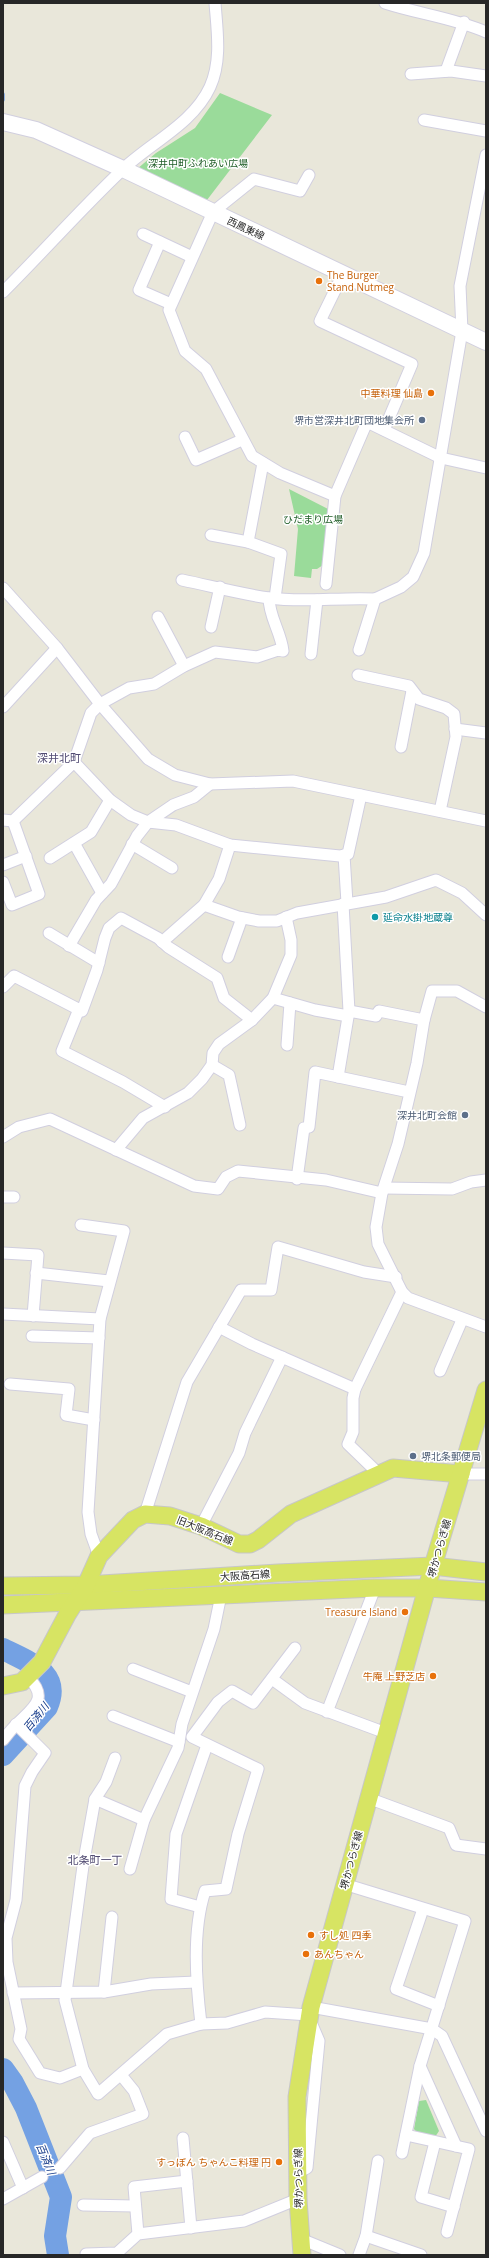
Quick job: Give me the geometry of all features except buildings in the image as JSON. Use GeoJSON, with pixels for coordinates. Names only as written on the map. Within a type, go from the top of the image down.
{"type":"FeatureCollection","features":[{"type":"Feature","properties":{"kind":"main road","name":"西鳳東線"},"geometry":{"type":"LineString","coordinates":[[3,122],[17,123],[36,130],[123,169],[486,342]]}},
{"type":"Feature","properties":{"kind":"main road"},"geometry":{"type":"LineString","coordinates":[[461,1474],[486,1390]]}},
{"type":"Feature","properties":{"kind":"main road","name":"旧大阪高石線"},"geometry":{"type":"LineString","coordinates":[[145,1514],[170,1516],[201,1526],[239,1544],[250,1544],[258,1540],[291,1514],[393,1468],[461,1474]]}},
{"type":"Feature","properties":{"kind":"main road","name":"堺かつらぎ線"},"geometry":{"type":"LineString","coordinates":[[302,2247],[297,2173],[297,2097],[310,2013],[386,1733],[433,1566],[461,1474]]}},
{"type":"Feature","properties":{"kind":"main road"},"geometry":{"type":"LineString","coordinates":[[3,1686],[22,1682],[42,1662],[86,1585],[100,1556],[133,1520],[145,1514]]}},
{"type":"Feature","properties":{"kind":"main road","name":"大阪高石線"},"geometry":{"type":"LineString","coordinates":[[3,1586],[86,1585],[278,1573],[433,1566],[486,1572]]}},
{"type":"Feature","properties":{"kind":"main road","name":"大阪高石線"},"geometry":{"type":"LineString","coordinates":[[3,1605],[375,1588],[428,1588],[486,1592]]}},
{"type":"Feature","properties":{"kind":"street"},"geometry":{"type":"LineString","coordinates":[[385,3],[409,11],[464,22],[486,32]]}},
{"type":"Feature","properties":{"kind":"street"},"geometry":{"type":"LineString","coordinates":[[3,292],[123,169],[180,124],[197,107],[210,88],[217,66],[214,4]]}},
{"type":"Feature","properties":{"kind":"street"},"geometry":{"type":"LineString","coordinates":[[446,71],[464,22]]}},
{"type":"Feature","properties":{"kind":"street"},"geometry":{"type":"LineString","coordinates":[[411,74],[446,71],[486,76]]}},
{"type":"Feature","properties":{"kind":"street"},"geometry":{"type":"LineString","coordinates":[[424,120],[486,131]]}},
{"type":"Feature","properties":{"kind":"street"},"geometry":{"type":"LineString","coordinates":[[182,580],[272,598],[318,600],[349,598],[376,599],[401,586],[413,577],[424,552],[462,331],[460,286],[486,159]]}},
{"type":"Feature","properties":{"kind":"street"},"geometry":{"type":"LineString","coordinates":[[309,175],[300,191],[254,179],[213,212],[169,310],[180,342],[185,351],[206,369],[242,440],[252,456],[280,473],[335,496]]}},
{"type":"Feature","properties":{"kind":"street"},"geometry":{"type":"LineString","coordinates":[[143,234],[192,257]]}},
{"type":"Feature","properties":{"kind":"street"},"geometry":{"type":"LineString","coordinates":[[160,242],[139,290],[171,304]]}},
{"type":"Feature","properties":{"kind":"street"},"geometry":{"type":"LineString","coordinates":[[343,274],[320,321],[412,364],[384,430]]}},
{"type":"Feature","properties":{"kind":"street"},"geometry":{"type":"LineString","coordinates":[[326,584],[335,496],[367,422],[440,458],[486,468]]}},
{"type":"Feature","properties":{"kind":"street"},"geometry":{"type":"LineString","coordinates":[[185,437],[196,460],[242,440]]}},
{"type":"Feature","properties":{"kind":"street"},"geometry":{"type":"LineString","coordinates":[[248,542],[263,463]]}},
{"type":"Feature","properties":{"kind":"street"},"geometry":{"type":"LineString","coordinates":[[3,882],[12,905],[39,894],[26,856],[8,821],[74,762],[91,713],[100,704],[129,688],[154,684],[184,666],[215,652],[257,657],[278,650],[283,651],[282,641],[269,608],[281,554],[248,542],[210,535]]}},
{"type":"Feature","properties":{"kind":"street"},"geometry":{"type":"LineString","coordinates":[[210,627],[220,587]]}},
{"type":"Feature","properties":{"kind":"street"},"geometry":{"type":"LineString","coordinates":[[3,588],[57,648],[100,704],[148,759],[175,775],[210,784],[292,781],[486,821]]}},
{"type":"Feature","properties":{"kind":"street"},"geometry":{"type":"LineString","coordinates":[[359,650],[376,599]]}},
{"type":"Feature","properties":{"kind":"street"},"geometry":{"type":"LineString","coordinates":[[312,654],[318,600]]}},
{"type":"Feature","properties":{"kind":"street"},"geometry":{"type":"LineString","coordinates":[[158,617],[184,666]]}},
{"type":"Feature","properties":{"kind":"street"},"geometry":{"type":"LineString","coordinates":[[3,707],[57,648]]}},
{"type":"Feature","properties":{"kind":"street"},"geometry":{"type":"LineString","coordinates":[[358,675],[408,686],[418,699],[446,708],[454,714],[456,737],[440,811]]}},
{"type":"Feature","properties":{"kind":"street"},"geometry":{"type":"LineString","coordinates":[[401,746],[412,691]]}},
{"type":"Feature","properties":{"kind":"street"},"geometry":{"type":"LineString","coordinates":[[455,729],[486,733]]}},
{"type":"Feature","properties":{"kind":"street"},"geometry":{"type":"LineString","coordinates":[[74,762],[110,800],[131,814],[148,822],[176,825],[230,845],[340,856],[348,854],[361,795]]}},
{"type":"Feature","properties":{"kind":"street"},"geometry":{"type":"LineString","coordinates":[[69,946],[96,900],[111,884],[132,844],[148,822],[173,805],[194,797],[210,784]]}},
{"type":"Feature","properties":{"kind":"street"},"geometry":{"type":"LineString","coordinates":[[50,858],[91,832],[110,800]]}},
{"type":"Feature","properties":{"kind":"street"},"geometry":{"type":"LineString","coordinates":[[74,843],[102,893]]}},
{"type":"Feature","properties":{"kind":"street"},"geometry":{"type":"LineString","coordinates":[[132,844],[172,868]]}},
{"type":"Feature","properties":{"kind":"street"},"geometry":{"type":"LineString","coordinates":[[162,942],[204,905],[219,878],[230,845]]}},
{"type":"Feature","properties":{"kind":"street"},"geometry":{"type":"LineString","coordinates":[[338,1077],[348,1013],[344,855]]}},
{"type":"Feature","properties":{"kind":"street"},"geometry":{"type":"LineString","coordinates":[[3,865],[26,856]]}},
{"type":"Feature","properties":{"kind":"street"},"geometry":{"type":"LineString","coordinates":[[204,905],[242,918],[271,921],[297,913],[345,903],[386,897],[436,880],[462,893],[486,915]]}},
{"type":"Feature","properties":{"kind":"street"},"geometry":{"type":"LineString","coordinates":[[116,1150],[143,1118],[188,1094],[202,1079],[212,1065],[213,1053],[219,1044],[252,1020],[273,998],[291,955],[291,940],[286,917]]}},
{"type":"Feature","properties":{"kind":"street"},"geometry":{"type":"LineString","coordinates":[[3,987],[14,976],[82,1011],[99,963],[109,928],[121,918],[162,942],[217,978],[224,998],[252,1020]]}},
{"type":"Feature","properties":{"kind":"street"},"geometry":{"type":"LineString","coordinates":[[228,957],[242,918]]}},
{"type":"Feature","properties":{"kind":"street"},"geometry":{"type":"LineString","coordinates":[[48,933],[99,963]]}},
{"type":"Feature","properties":{"kind":"street"},"geometry":{"type":"LineString","coordinates":[[486,1007],[457,991],[432,991],[424,1020],[417,1063],[398,1144],[383,1191],[376,1227],[378,1244],[396,1276],[402,1292],[408,1298],[462,1320],[486,1327]]}},
{"type":"Feature","properties":{"kind":"street"},"geometry":{"type":"LineString","coordinates":[[273,998],[315,1010],[376,1016],[378,1011],[424,1020]]}},
{"type":"Feature","properties":{"kind":"street"},"geometry":{"type":"LineString","coordinates":[[287,1045],[290,1003]]}},
{"type":"Feature","properties":{"kind":"street"},"geometry":{"type":"LineString","coordinates":[[78,1009],[62,1051],[123,1082],[165,1107]]}},
{"type":"Feature","properties":{"kind":"street"},"geometry":{"type":"LineString","coordinates":[[212,1065],[229,1075],[240,1125]]}},
{"type":"Feature","properties":{"kind":"street"},"geometry":{"type":"LineString","coordinates":[[297,1178],[304,1128],[309,1128],[315,1072],[409,1092]]}},
{"type":"Feature","properties":{"kind":"street"},"geometry":{"type":"LineString","coordinates":[[3,1137],[19,1127],[50,1120],[194,1186],[218,1189],[226,1177],[238,1171],[326,1180],[383,1191],[452,1189],[470,1182],[486,1180]]}},
{"type":"Feature","properties":{"kind":"street"},"geometry":{"type":"LineString","coordinates":[[80,1226],[124,1231],[109,1281],[100,1319],[88,1512],[91,1534],[100,1556]]}},
{"type":"Feature","properties":{"kind":"street"},"geometry":{"type":"LineString","coordinates":[[145,1514],[187,1382],[241,1290],[271,1290],[278,1246],[364,1272],[396,1276]]}},
{"type":"Feature","properties":{"kind":"street"},"geometry":{"type":"LineString","coordinates":[[3,1253],[38,1255],[33,1316]]}},
{"type":"Feature","properties":{"kind":"street"},"geometry":{"type":"LineString","coordinates":[[36,1273],[109,1281]]}},
{"type":"Feature","properties":{"kind":"street"},"geometry":{"type":"LineString","coordinates":[[379,1474],[348,1444],[353,1432],[353,1398],[355,1389],[402,1292]]}},
{"type":"Feature","properties":{"kind":"street"},"geometry":{"type":"LineString","coordinates":[[3,1314],[100,1319]]}},
{"type":"Feature","properties":{"kind":"street"},"geometry":{"type":"LineString","coordinates":[[440,1371],[462,1320]]}},
{"type":"Feature","properties":{"kind":"street"},"geometry":{"type":"LineString","coordinates":[[219,1327],[355,1389]]}},
{"type":"Feature","properties":{"kind":"street"},"geometry":{"type":"LineString","coordinates":[[32,1336],[99,1338]]}},
{"type":"Feature","properties":{"kind":"street"},"geometry":{"type":"LineString","coordinates":[[201,1526],[239,1453],[245,1433],[282,1357]]}},
{"type":"Feature","properties":{"kind":"street"},"geometry":{"type":"LineString","coordinates":[[10,1384],[69,1389],[66,1415],[94,1420]]}},
{"type":"Feature","properties":{"kind":"street"},"geometry":{"type":"LineString","coordinates":[[461,1474],[486,1474]]}},
{"type":"Feature","properties":{"kind":"street"},"geometry":{"type":"LineString","coordinates":[[327,1712],[375,1588]]}},
{"type":"Feature","properties":{"kind":"street"},"geometry":{"type":"LineString","coordinates":[[130,1869],[144,1820],[179,1742],[192,1692],[214,1629],[221,1595]]}},
{"type":"Feature","properties":{"kind":"street"},"geometry":{"type":"LineString","coordinates":[[201,2024],[196,1982],[200,1907],[205,1891],[226,1889],[238,1834],[258,1769],[192,1737],[218,1702],[232,1691],[253,1703],[295,1648]]}},
{"type":"Feature","properties":{"kind":"street"},"geometry":{"type":"LineString","coordinates":[[133,1669],[192,1692]]}},
{"type":"Feature","properties":{"kind":"street"},"geometry":{"type":"LineString","coordinates":[[3,1740],[16,1724],[38,1703],[39,1694],[36,1686],[29,1676]]}},
{"type":"Feature","properties":{"kind":"street"},"geometry":{"type":"LineString","coordinates":[[272,1679],[305,1703],[386,1733]]}},
{"type":"Feature","properties":{"kind":"street"},"geometry":{"type":"LineString","coordinates":[[113,1716],[179,1742]]}},
{"type":"Feature","properties":{"kind":"street"},"geometry":{"type":"LineString","coordinates":[[16,1724],[46,1753],[32,1772],[25,1786],[16,1900],[7,1920],[7,1962],[21,2029],[20,2039],[40,2073],[60,2078],[83,2069]]}},
{"type":"Feature","properties":{"kind":"street"},"geometry":{"type":"LineString","coordinates":[[200,1907],[171,1899],[176,1834],[207,1745]]}},
{"type":"Feature","properties":{"kind":"street"},"geometry":{"type":"LineString","coordinates":[[115,1758],[106,1782],[96,1799],[83,1866],[65,2000],[83,2069],[98,2094],[167,2034],[201,2024],[227,2023],[265,2012],[310,2013],[432,2029],[442,2036],[486,2131]]}},
{"type":"Feature","properties":{"kind":"street"},"geometry":{"type":"LineString","coordinates":[[368,1798],[449,1828],[456,1845],[486,1849]]}},
{"type":"Feature","properties":{"kind":"street"},"geometry":{"type":"LineString","coordinates":[[96,1799],[144,1820]]}},
{"type":"Feature","properties":{"kind":"street"},"geometry":{"type":"LineString","coordinates":[[344,1884],[465,1921],[420,2066],[402,2153]]}},
{"type":"Feature","properties":{"kind":"street"},"geometry":{"type":"LineString","coordinates":[[423,1909],[396,1990],[439,2006]]}},
{"type":"Feature","properties":{"kind":"street"},"geometry":{"type":"LineString","coordinates":[[104,1992],[112,1917]]}},
{"type":"Feature","properties":{"kind":"street"},"geometry":{"type":"LineString","coordinates":[[13,1993],[66,1994],[104,1992],[151,1984],[196,1982]]}},
{"type":"Feature","properties":{"kind":"street"},"geometry":{"type":"LineString","coordinates":[[420,2066],[456,2146]]}},
{"type":"Feature","properties":{"kind":"street"},"geometry":{"type":"LineString","coordinates":[[60,2168],[90,2133],[143,2114],[134,2091],[121,2075]]}},
{"type":"Feature","properties":{"kind":"street"},"geometry":{"type":"LineString","coordinates":[[406,2135],[469,2149],[447,2232]]}},
{"type":"Feature","properties":{"kind":"street"},"geometry":{"type":"LineString","coordinates":[[184,2138],[191,2228]]}},
{"type":"Feature","properties":{"kind":"street"},"geometry":{"type":"LineString","coordinates":[[3,2142],[23,2188]]}},
{"type":"Feature","properties":{"kind":"street"},"geometry":{"type":"LineString","coordinates":[[435,2142],[422,2197],[454,2207]]}},
{"type":"Feature","properties":{"kind":"street"},"geometry":{"type":"LineString","coordinates":[[359,2255],[366,2236],[378,2161]]}},
{"type":"Feature","properties":{"kind":"street"},"geometry":{"type":"LineString","coordinates":[[3,2199],[42,2177]]}},
{"type":"Feature","properties":{"kind":"street"},"geometry":{"type":"LineString","coordinates":[[138,2234],[134,2187],[187,2181]]}},
{"type":"Feature","properties":{"kind":"street"},"geometry":{"type":"LineString","coordinates":[[86,2254],[117,2253],[138,2234],[244,2221],[298,2199]]}},
{"type":"Feature","properties":{"kind":"street"},"geometry":{"type":"LineString","coordinates":[[83,2205],[135,2206]]}},
{"type":"Feature","properties":{"kind":"street"},"geometry":{"type":"LineString","coordinates":[[366,2236],[421,2255]]}},
{"type":"Feature","properties":{"kind":"street"},"geometry":{"type":"LineString","coordinates":[[302,2247],[340,2255]]}},
{"type":"Feature","properties":{"kind":"green space","name":"深井中町ふれあい広場"},"geometry":{"type":"Polygon","coordinates":[[[220,93],[272,115],[207,200],[137,169],[156,153],[195,128],[220,93]]]}},
{"type":"Feature","properties":{"kind":"green space","name":"ひだまり広場"},"geometry":{"type":"Polygon","coordinates":[[[289,489],[330,510],[323,565],[317,569],[312,569],[311,578],[294,576],[298,529],[289,489]]]}},
{"type":"Feature","properties":{"kind":"green space"},"geometry":{"type":"Polygon","coordinates":[[[426,2100],[439,2131],[435,2137],[418,2134],[414,2129],[419,2101],[426,2100]]]}},
{"type":"Feature","properties":{"kind":"waterway"},"geometry":{"type":"LineString","coordinates":[[3,94],[3,100]]}},
{"type":"Feature","properties":{"kind":"waterway","name":"百済川"},"geometry":{"type":"LineString","coordinates":[[3,1649],[32,1664],[40,1670],[50,1685],[50,1695],[47,1707],[3,1755]]}},
{"type":"Feature","properties":{"kind":"waterway","name":"百済川"},"geometry":{"type":"LineString","coordinates":[[3,2069],[13,2083],[26,2108],[61,2197],[55,2236],[58,2255]]}},
{"type":"Feature","properties":{"kind":"place","name":"The Burger Stand Nutmeg"},"geometry":{"type":"Point","coordinates":[319,281]}},
{"type":"Feature","properties":{"kind":"place","name":"中華料理 仙島"},"geometry":{"type":"Point","coordinates":[431,393]}},
{"type":"Feature","properties":{"kind":"place","name":"堺市営深井北町団地集会所"},"geometry":{"type":"Point","coordinates":[422,420]}},
{"type":"Feature","properties":{"kind":"place","name":"延命水掛地蔵尊"},"geometry":{"type":"Point","coordinates":[375,917]}},
{"type":"Feature","properties":{"kind":"place","name":"深井北町会館"},"geometry":{"type":"Point","coordinates":[465,1115]}},
{"type":"Feature","properties":{"kind":"place","name":"堺北条郵便局"},"geometry":{"type":"Point","coordinates":[413,1456]}},
{"type":"Feature","properties":{"kind":"place","name":"Treasure Island"},"geometry":{"type":"Point","coordinates":[405,1612]}},
{"type":"Feature","properties":{"kind":"place","name":"牛庵 上野芝店"},"geometry":{"type":"Point","coordinates":[433,1676]}},
{"type":"Feature","properties":{"kind":"place","name":"すし処 四季"},"geometry":{"type":"Point","coordinates":[311,1935]}},
{"type":"Feature","properties":{"kind":"place","name":"あんちゃん"},"geometry":{"type":"Point","coordinates":[306,1954]}},
{"type":"Feature","properties":{"kind":"place","name":"すっぽん ちゃんこ料理 円"},"geometry":{"type":"Point","coordinates":[279,2162]}},
{"type":"Feature","properties":{"kind":"district","name":"深井北町"},"geometry":{"type":"Point","coordinates":[59,758]}},
{"type":"Feature","properties":{"kind":"district","name":"北条町一丁"},"geometry":{"type":"Point","coordinates":[95,1860]}}]}
